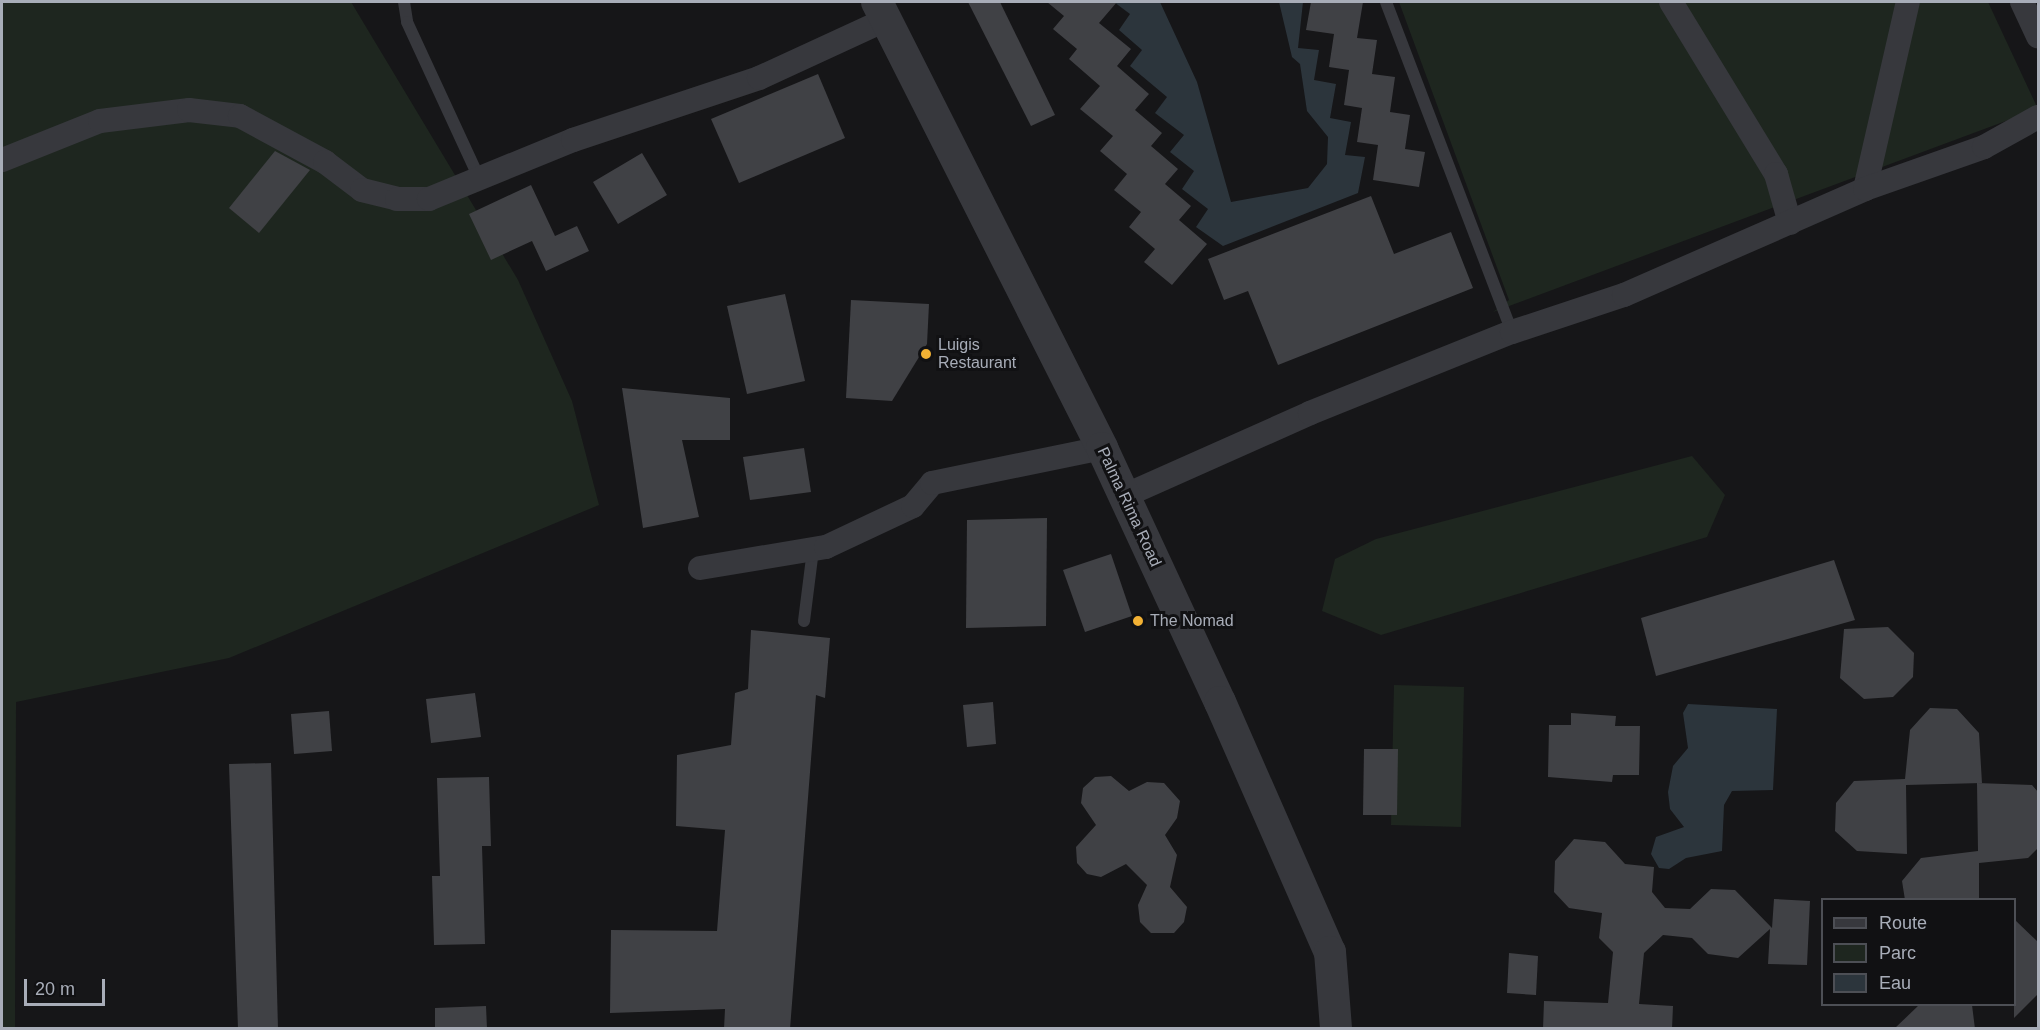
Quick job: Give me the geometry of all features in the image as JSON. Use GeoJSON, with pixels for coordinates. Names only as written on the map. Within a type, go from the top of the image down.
{"type":"FeatureCollection","features":[{"type":"Feature","properties":{"kind":"street"},"geometry":{"type":"LineString","coordinates":[[1865,189],[1908,2]]}},
{"type":"Feature","properties":{"kind":"street"},"geometry":{"type":"LineString","coordinates":[[2022,2],[2038,36]]}},
{"type":"Feature","properties":{"kind":"street"},"geometry":{"type":"LineString","coordinates":[[1668,4],[1776,174],[1790,223]]}},
{"type":"Feature","properties":{"kind":"street"},"geometry":{"type":"LineString","coordinates":[[2,160],[100,121],[189,110],[240,117],[325,162],[362,190],[397,199],[429,199],[573,140],[759,78],[880,11]]}},
{"type":"Feature","properties":{"kind":"street","name":"Palma Rima Road"},"geometry":{"type":"LineString","coordinates":[[880,11],[1124,496],[1330,952],[1336,1029]]}},
{"type":"Feature","properties":{"kind":"street"},"geometry":{"type":"LineString","coordinates":[[1124,496],[1310,413],[1512,332],[1624,295],[1865,189],[1984,147],[2038,117]]}},
{"type":"Feature","properties":{"kind":"street"},"geometry":{"type":"LineString","coordinates":[[700,568],[813,550],[913,506],[932,483],[1101,448]]}},
{"type":"Feature","properties":{"kind":"lane"},"geometry":{"type":"LineString","coordinates":[[404,2],[407,22],[479,178]]}},
{"type":"Feature","properties":{"kind":"lane"},"geometry":{"type":"LineString","coordinates":[[1386,2],[1512,332]]}},
{"type":"Feature","properties":{"kind":"lane"},"geometry":{"type":"LineString","coordinates":[[804,621],[813,550]]}},
{"type":"Feature","properties":{"kind":"green space"},"geometry":{"type":"Polygon","coordinates":[[[2,2],[351,2],[518,280],[572,401],[599,505],[229,658],[16,702],[15,1028],[2,1028],[2,2]]]}},
{"type":"Feature","properties":{"kind":"green space"},"geometry":{"type":"Polygon","coordinates":[[[1399,2],[1988,2],[2038,109],[1493,312],[1509,300],[1399,2]]]}},
{"type":"Feature","properties":{"kind":"green space"},"geometry":{"type":"Polygon","coordinates":[[[1692,456],[1725,495],[1707,537],[1381,635],[1322,611],[1335,559],[1376,539],[1692,456]]]}},
{"type":"Feature","properties":{"kind":"green space"},"geometry":{"type":"Polygon","coordinates":[[[1394,685],[1464,687],[1461,827],[1391,825],[1394,685]]]}},
{"type":"Feature","properties":{"kind":"water"},"geometry":{"type":"Polygon","coordinates":[[[1114,2],[1160,2],[1197,82],[1231,202],[1308,188],[1327,164],[1328,137],[1307,111],[1300,64],[1292,57],[1279,2],[1303,2],[1298,48],[1319,50],[1314,80],[1336,84],[1330,118],[1351,122],[1345,155],[1365,157],[1358,193],[1223,246],[1196,227],[1208,209],[1182,189],[1194,171],[1170,152],[1184,135],[1155,113],[1167,97],[1130,66],[1142,50],[1119,30],[1130,14],[1114,2]]]}},
{"type":"Feature","properties":{"kind":"water"},"geometry":{"type":"Polygon","coordinates":[[[1688,704],[1777,709],[1773,790],[1732,791],[1724,805],[1722,851],[1686,858],[1669,869],[1659,868],[1651,854],[1656,837],[1684,827],[1670,809],[1668,792],[1673,766],[1688,748],[1683,713],[1688,704]]]}},
{"type":"Feature","properties":{"kind":"building"},"geometry":{"type":"Polygon","coordinates":[[[968,2],[1000,2],[1055,115],[1031,126],[968,2]]]}},
{"type":"Feature","properties":{"kind":"building"},"geometry":{"type":"Polygon","coordinates":[[[1047,2],[1117,2],[1099,23],[1131,49],[1117,66],[1149,94],[1135,110],[1162,133],[1151,146],[1178,169],[1165,184],[1191,206],[1179,220],[1207,244],[1172,285],[1144,262],[1155,249],[1129,227],[1141,212],[1114,190],[1127,174],[1100,151],[1113,136],[1080,109],[1100,86],[1069,59],[1077,49],[1053,29],[1064,16],[1047,2]]]}},
{"type":"Feature","properties":{"kind":"building"},"geometry":{"type":"Polygon","coordinates":[[[1311,2],[1363,2],[1357,38],[1377,40],[1372,74],[1395,77],[1390,112],[1410,115],[1405,149],[1425,152],[1419,187],[1373,180],[1378,145],[1357,142],[1362,108],[1344,105],[1349,70],[1329,67],[1334,34],[1306,30],[1311,2]]]}},
{"type":"Feature","properties":{"kind":"building"},"geometry":{"type":"Polygon","coordinates":[[[818,74],[845,138],[739,183],[711,119],[818,74]]]}},
{"type":"Feature","properties":{"kind":"building"},"geometry":{"type":"Polygon","coordinates":[[[275,151],[310,170],[259,233],[229,208],[275,151]]]}},
{"type":"Feature","properties":{"kind":"building"},"geometry":{"type":"Polygon","coordinates":[[[642,153],[667,195],[618,224],[593,182],[642,153]]]}},
{"type":"Feature","properties":{"kind":"building"},"geometry":{"type":"Polygon","coordinates":[[[531,185],[555,236],[577,226],[589,251],[546,271],[532,241],[491,260],[469,214],[531,185]]]}},
{"type":"Feature","properties":{"kind":"building"},"geometry":{"type":"Polygon","coordinates":[[[1371,196],[1394,254],[1451,232],[1473,288],[1278,365],[1248,291],[1224,300],[1208,259],[1371,196]]]}},
{"type":"Feature","properties":{"kind":"building"},"geometry":{"type":"Polygon","coordinates":[[[785,294],[805,381],[747,394],[727,306],[785,294]]]}},
{"type":"Feature","properties":{"kind":"building"},"geometry":{"type":"Polygon","coordinates":[[[851,300],[929,304],[927,344],[892,401],[846,398],[851,300]]]}},
{"type":"Feature","properties":{"kind":"building"},"geometry":{"type":"Polygon","coordinates":[[[622,388],[730,398],[730,440],[682,440],[699,517],[643,528],[622,388]]]}},
{"type":"Feature","properties":{"kind":"building"},"geometry":{"type":"Polygon","coordinates":[[[804,448],[811,492],[750,500],[743,457],[804,448]]]}},
{"type":"Feature","properties":{"kind":"building"},"geometry":{"type":"Polygon","coordinates":[[[1047,518],[1046,626],[966,628],[967,520],[1047,518]]]}},
{"type":"Feature","properties":{"kind":"building"},"geometry":{"type":"Polygon","coordinates":[[[1111,554],[1132,616],[1085,632],[1063,570],[1111,554]]]}},
{"type":"Feature","properties":{"kind":"building"},"geometry":{"type":"Polygon","coordinates":[[[1834,560],[1855,620],[1656,676],[1641,618],[1834,560]]]}},
{"type":"Feature","properties":{"kind":"building"},"geometry":{"type":"Polygon","coordinates":[[[1888,627],[1914,653],[1913,677],[1893,697],[1864,699],[1840,678],[1844,629],[1888,627]]]}},
{"type":"Feature","properties":{"kind":"building"},"geometry":{"type":"Polygon","coordinates":[[[751,630],[830,638],[825,698],[816,695],[790,1029],[724,1029],[725,1009],[610,1013],[611,930],[717,931],[725,830],[676,826],[677,755],[731,745],[735,693],[748,689],[751,630]]]}},
{"type":"Feature","properties":{"kind":"building"},"geometry":{"type":"Polygon","coordinates":[[[475,693],[481,737],[431,743],[426,699],[475,693]]]}},
{"type":"Feature","properties":{"kind":"building"},"geometry":{"type":"Polygon","coordinates":[[[993,702],[996,744],[967,747],[963,705],[993,702]]]}},
{"type":"Feature","properties":{"kind":"building"},"geometry":{"type":"Polygon","coordinates":[[[1930,708],[1957,709],[1979,733],[1982,783],[1906,785],[1907,854],[1857,851],[1835,831],[1836,803],[1854,781],[1905,779],[1910,730],[1930,708]]]}},
{"type":"Feature","properties":{"kind":"building"},"geometry":{"type":"Polygon","coordinates":[[[329,711],[332,751],[294,754],[291,714],[329,711]]]}},
{"type":"Feature","properties":{"kind":"building"},"geometry":{"type":"Polygon","coordinates":[[[1571,713],[1616,716],[1615,726],[1640,726],[1639,775],[1613,775],[1612,782],[1548,777],[1549,725],[1571,725],[1571,713]]]}},
{"type":"Feature","properties":{"kind":"building"},"geometry":{"type":"Polygon","coordinates":[[[1364,749],[1398,749],[1397,815],[1363,815],[1364,749]]]}},
{"type":"Feature","properties":{"kind":"building"},"geometry":{"type":"Polygon","coordinates":[[[271,763],[278,1029],[238,1029],[229,764],[271,763]]]}},
{"type":"Feature","properties":{"kind":"building"},"geometry":{"type":"Polygon","coordinates":[[[1111,776],[1129,791],[1147,782],[1164,783],[1180,801],[1177,818],[1165,835],[1177,855],[1170,887],[1187,907],[1184,922],[1174,933],[1151,933],[1140,922],[1138,905],[1147,885],[1126,864],[1101,877],[1087,874],[1077,863],[1076,847],[1096,825],[1081,803],[1083,788],[1095,777],[1111,776]]]}},
{"type":"Feature","properties":{"kind":"building"},"geometry":{"type":"Polygon","coordinates":[[[489,777],[491,846],[482,846],[485,944],[434,945],[432,876],[440,876],[437,778],[489,777]]]}},
{"type":"Feature","properties":{"kind":"building"},"geometry":{"type":"Polygon","coordinates":[[[1977,783],[2032,785],[2038,792],[2038,848],[2028,858],[1979,863],[1979,898],[1905,898],[1902,881],[1921,858],[1978,851],[1977,783]]]}},
{"type":"Feature","properties":{"kind":"building"},"geometry":{"type":"Polygon","coordinates":[[[1574,839],[1605,842],[1625,864],[1654,867],[1652,892],[1665,908],[1690,909],[1711,889],[1735,890],[1772,928],[1774,899],[1810,901],[1807,965],[1768,964],[1770,929],[1738,958],[1708,954],[1692,938],[1663,935],[1644,953],[1639,1004],[1673,1006],[1672,1029],[1543,1029],[1544,1001],[1608,1003],[1613,952],[1599,938],[1602,913],[1569,908],[1554,892],[1555,861],[1574,839]]]}},
{"type":"Feature","properties":{"kind":"building"},"geometry":{"type":"Polygon","coordinates":[[[2016,921],[2038,942],[2038,994],[2014,1018],[2016,921]]]}},
{"type":"Feature","properties":{"kind":"building"},"geometry":{"type":"Polygon","coordinates":[[[1509,953],[1538,956],[1536,995],[1507,993],[1509,953]]]}},
{"type":"Feature","properties":{"kind":"building"},"geometry":{"type":"Polygon","coordinates":[[[486,1006],[487,1029],[435,1029],[435,1008],[486,1006]]]}},
{"type":"Feature","properties":{"kind":"building"},"geometry":{"type":"Polygon","coordinates":[[[1918,1006],[1972,1006],[1975,1029],[1894,1029],[1918,1006]]]}},
{"type":"Feature","properties":{"kind":"place","name":"Luigis Restaurant"},"geometry":{"type":"Point","coordinates":[926,354]}},
{"type":"Feature","properties":{"kind":"place","name":"The Nomad"},"geometry":{"type":"Point","coordinates":[1138,621]}}]}
